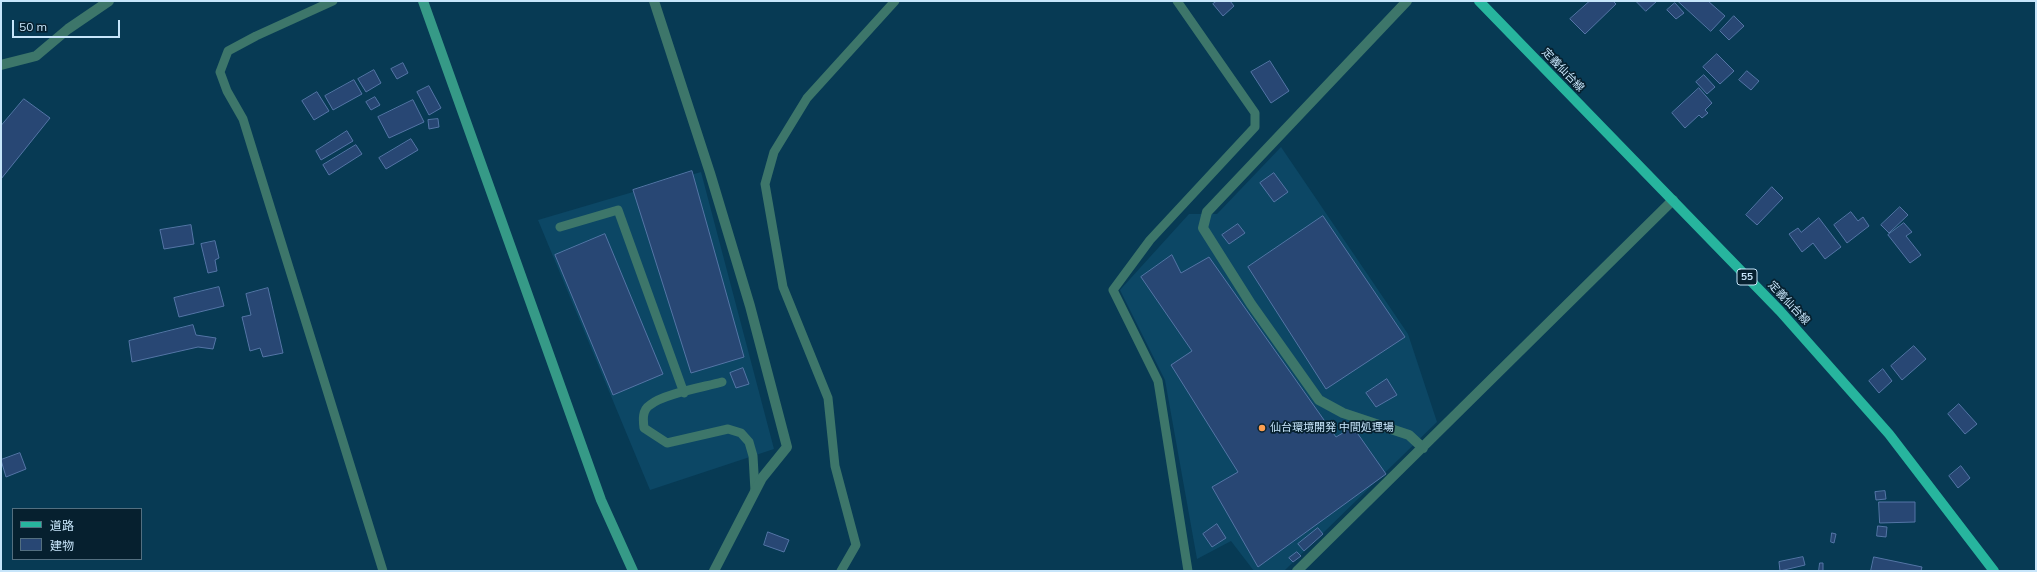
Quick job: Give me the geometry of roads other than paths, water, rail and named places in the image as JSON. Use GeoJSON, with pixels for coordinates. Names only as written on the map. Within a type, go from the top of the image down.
{"type":"FeatureCollection","features":[{"type":"Feature","properties":{"kind":"main road","name":"定義仙台線"},"geometry":{"type":"LineString","coordinates":[[1479,1],[1814,347],[1889,434],[1994,571]]}},
{"type":"Feature","properties":{"kind":"street"},"geometry":{"type":"LineString","coordinates":[[1,65],[36,56],[68,29],[109,1]]}},
{"type":"Feature","properties":{"kind":"street"},"geometry":{"type":"LineString","coordinates":[[423,1],[601,500],[632,571]]}},
{"type":"Feature","properties":{"kind":"street"},"geometry":{"type":"LineString","coordinates":[[654,1],[710,173],[750,306],[787,447],[762,478],[714,571]]}},
{"type":"Feature","properties":{"kind":"street"},"geometry":{"type":"LineString","coordinates":[[1406,1],[1207,212],[1203,228],[1251,304],[1319,400],[1343,413],[1409,435],[1423,448]]}},
{"type":"Feature","properties":{"kind":"street"},"geometry":{"type":"LineString","coordinates":[[1297,571],[1673,200]]}},
{"type":"Feature","properties":{"kind":"lane"},"geometry":{"type":"LineString","coordinates":[[333,1],[256,36],[228,51],[220,72],[227,91],[243,119],[383,571]]}},
{"type":"Feature","properties":{"kind":"lane"},"geometry":{"type":"LineString","coordinates":[[841,571],[856,545],[835,466],[828,398],[783,287],[765,184],[774,152],[807,98],[895,1]]}},
{"type":"Feature","properties":{"kind":"lane"},"geometry":{"type":"LineString","coordinates":[[1177,1],[1255,113],[1255,127],[1150,240],[1113,290],[1158,380],[1188,571]]}},
{"type":"Feature","properties":{"kind":"lane"},"geometry":{"type":"LineString","coordinates":[[560,227],[618,210],[684,393]]}},
{"type":"Feature","properties":{"kind":"lane"},"geometry":{"type":"LineString","coordinates":[[722,382],[663,399],[649,405],[642,417],[644,428],[667,443],[728,428],[740,433],[749,442],[753,456],[755,491]]}},
{"type":"Feature","properties":{"kind":"place","name":"仙台環境開発 中間処理場"},"geometry":{"type":"Point","coordinates":[1262,428]}}]}
